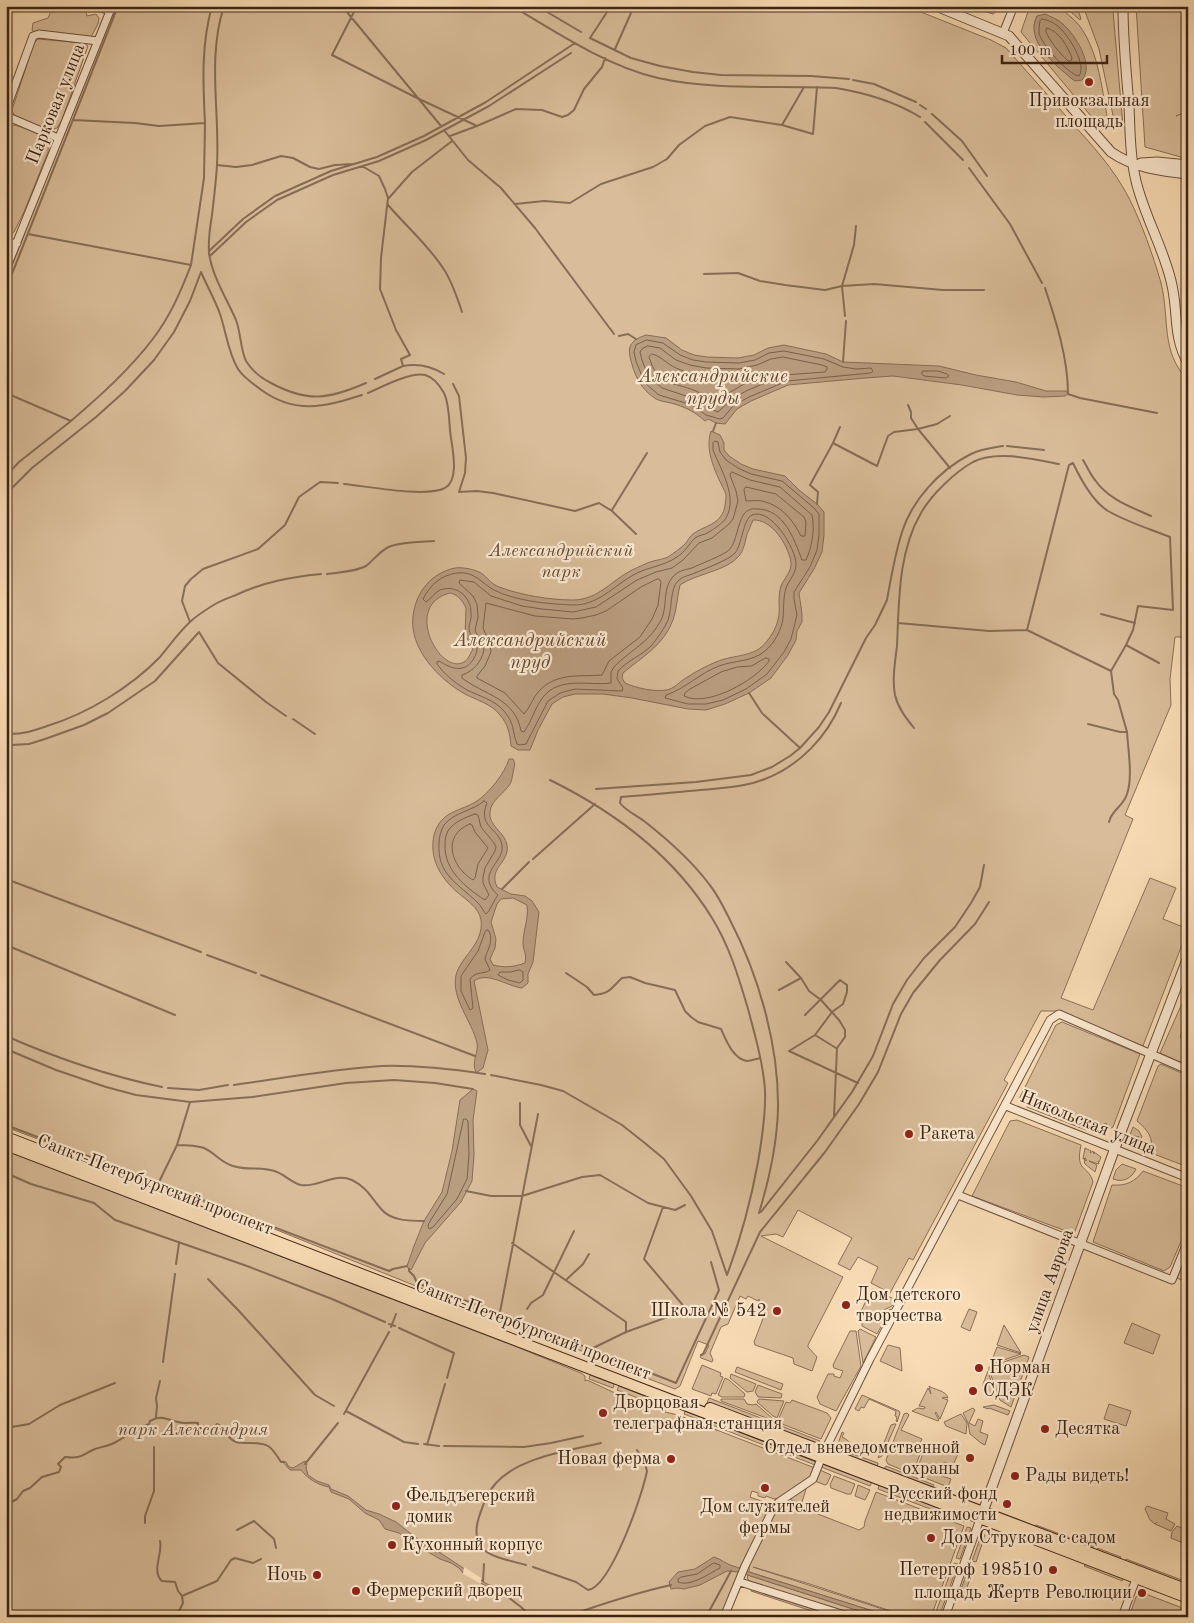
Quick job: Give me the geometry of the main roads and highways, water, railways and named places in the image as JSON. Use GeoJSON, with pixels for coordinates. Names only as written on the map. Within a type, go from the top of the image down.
{"type":"FeatureCollection","features":[{"type":"Feature","properties":{"kind":"main road","name":"Санкт-Петербургский проспект"},"geometry":{"type":"LineString","coordinates":[[6,1137],[822,1455]]}},
{"type":"Feature","properties":{"kind":"main road","name":"Санкт-Петербургский проспект"},"geometry":{"type":"LineString","coordinates":[[6,1145],[822,1455],[1188,1598]]}},
{"type":"Feature","properties":{"kind":"main road","name":"Санкт-Петербургский проспект"},"geometry":{"type":"LineString","coordinates":[[981,1516],[1188,1590]]}},
{"type":"Feature","properties":{"kind":"water"},"geometry":{"type":"Polygon","coordinates":[[[1045,14],[1061,22],[1082,50],[1086,66],[1082,80],[1075,81],[1072,79],[1050,60],[1038,43],[1034,25],[1037,16],[1045,14]]]}},
{"type":"Feature","properties":{"kind":"water","name":"Александрийские пруды"},"geometry":{"type":"Polygon","coordinates":[[[646,335],[666,338],[682,350],[694,355],[707,357],[738,358],[784,345],[826,354],[843,362],[939,366],[1016,382],[1046,391],[1066,391],[1068,394],[1065,396],[1044,397],[1017,395],[962,385],[893,376],[865,378],[788,385],[737,409],[725,424],[716,423],[708,419],[705,421],[685,408],[656,399],[638,381],[629,352],[635,340],[646,335]]]}},
{"type":"Feature","properties":{"kind":"water","name":"Александрийский пруд"},"geometry":{"type":"Polygon","coordinates":[[[711,431],[720,435],[724,443],[724,450],[741,464],[753,469],[785,476],[824,512],[822,552],[799,593],[802,622],[797,631],[796,640],[788,655],[771,678],[749,693],[706,710],[688,709],[603,694],[575,694],[563,697],[552,704],[530,750],[518,750],[511,746],[507,726],[497,711],[455,688],[436,671],[421,651],[413,628],[413,616],[417,599],[421,592],[439,574],[455,568],[461,568],[472,569],[496,586],[508,590],[554,599],[582,599],[604,589],[632,570],[668,557],[684,545],[693,534],[715,522],[723,511],[726,494],[710,455],[709,439],[711,431]],[[753,520],[742,551],[734,561],[680,585],[674,616],[669,629],[652,650],[623,673],[622,678],[625,683],[651,690],[669,689],[723,659],[744,655],[756,650],[769,639],[779,616],[780,590],[782,583],[788,575],[791,562],[783,541],[773,528],[760,521],[753,520]],[[450,593],[436,600],[429,611],[427,624],[430,637],[436,649],[445,659],[455,664],[464,662],[473,649],[465,635],[466,608],[460,598],[450,593]]]}},
{"type":"Feature","properties":{"kind":"water"},"geometry":{"type":"Polygon","coordinates":[[[509,759],[513,759],[514,762],[511,782],[495,801],[490,812],[494,825],[506,840],[507,845],[507,851],[497,870],[495,880],[497,887],[511,894],[525,896],[532,901],[539,912],[533,962],[528,974],[528,983],[522,988],[491,978],[479,978],[474,981],[488,1050],[483,1068],[476,1073],[474,1064],[477,1043],[456,993],[455,984],[456,975],[462,962],[479,936],[481,920],[478,911],[451,886],[441,873],[433,852],[433,843],[434,835],[441,821],[446,816],[471,805],[482,797],[496,782],[509,759]],[[513,898],[501,899],[497,904],[491,922],[496,939],[495,948],[490,959],[493,965],[509,967],[525,963],[526,956],[523,943],[527,905],[513,898]]]}},
{"type":"Feature","properties":{"kind":"water"},"geometry":{"type":"Polygon","coordinates":[[[473,1089],[477,1091],[473,1120],[474,1155],[472,1181],[461,1202],[425,1243],[411,1270],[407,1266],[414,1246],[424,1221],[442,1192],[452,1151],[460,1100],[473,1089]]]}},
{"type":"Feature","properties":{"kind":"water"},"geometry":{"type":"Polygon","coordinates":[[[282,1461],[293,1468],[305,1461],[308,1475],[317,1481],[329,1485],[331,1489],[348,1496],[366,1510],[396,1522],[419,1540],[505,1594],[503,1596],[463,1573],[451,1563],[440,1559],[399,1533],[385,1529],[379,1520],[365,1513],[349,1499],[331,1492],[329,1487],[314,1481],[301,1470],[290,1470],[282,1461]]]}},
{"type":"Feature","properties":{"kind":"water"},"geometry":{"type":"Polygon","coordinates":[[[714,1557],[749,1572],[892,1617],[878,1617],[738,1572],[727,1571],[700,1585],[684,1589],[671,1589],[669,1582],[678,1572],[695,1569],[714,1557]]]}},
{"type":"Feature","properties":{"kind":"waterway"},"geometry":{"type":"LineString","coordinates":[[6,289],[118,6]]}},
{"type":"Feature","properties":{"kind":"waterway"},"geometry":{"type":"LineString","coordinates":[[73,120],[159,126],[205,123],[204,50],[212,6]]}},
{"type":"Feature","properties":{"kind":"waterway"},"geometry":{"type":"LineString","coordinates":[[217,165],[215,65],[216,45],[224,6]]}},
{"type":"Feature","properties":{"kind":"waterway"},"geometry":{"type":"LineString","coordinates":[[342,6],[441,126]]}},
{"type":"Feature","properties":{"kind":"waterway"},"geometry":{"type":"LineString","coordinates":[[357,6],[332,55],[477,126],[450,136]]}},
{"type":"Feature","properties":{"kind":"waterway"},"geometry":{"type":"LineString","coordinates":[[512,6],[583,48],[639,73],[702,85],[836,88],[880,98],[920,117]]}},
{"type":"Feature","properties":{"kind":"waterway"},"geometry":{"type":"LineString","coordinates":[[537,6],[581,32]]}},
{"type":"Feature","properties":{"kind":"waterway"},"geometry":{"type":"LineString","coordinates":[[611,6],[590,38],[631,58],[660,66],[721,75],[811,76],[849,79]]}},
{"type":"Feature","properties":{"kind":"waterway"},"geometry":{"type":"LineString","coordinates":[[615,49],[635,6]]}},
{"type":"Feature","properties":{"kind":"waterway"},"geometry":{"type":"LineString","coordinates":[[209,251],[243,219],[275,196],[331,171],[377,157],[424,136],[486,102],[575,43]]}},
{"type":"Feature","properties":{"kind":"waterway"},"geometry":{"type":"LineString","coordinates":[[210,256],[246,222],[277,200],[333,175],[379,161],[426,140],[489,106],[571,53]]}},
{"type":"Feature","properties":{"kind":"waterway"},"geometry":{"type":"LineString","coordinates":[[477,126],[516,109],[542,110],[562,117],[568,115],[574,110],[584,89],[602,67],[605,58]]}},
{"type":"Feature","properties":{"kind":"waterway"},"geometry":{"type":"LineString","coordinates":[[853,80],[874,84],[916,102]]}},
{"type":"Feature","properties":{"kind":"waterway"},"geometry":{"type":"LineString","coordinates":[[782,125],[804,87]]}},
{"type":"Feature","properties":{"kind":"waterway"},"geometry":{"type":"LineString","coordinates":[[515,204],[544,201],[570,203],[601,184],[653,167],[667,159],[679,145],[705,126],[730,117],[782,125],[813,134],[817,87]]}},
{"type":"Feature","properties":{"kind":"waterway"},"geometry":{"type":"LineString","coordinates":[[920,105],[926,109]]}},
{"type":"Feature","properties":{"kind":"waterway"},"geometry":{"type":"LineString","coordinates":[[932,114],[962,141],[987,176]]}},
{"type":"Feature","properties":{"kind":"waterway"},"geometry":{"type":"LineString","coordinates":[[925,122],[963,160]]}},
{"type":"Feature","properties":{"kind":"waterway"},"geometry":{"type":"LineString","coordinates":[[191,265],[204,178],[205,123]]}},
{"type":"Feature","properties":{"kind":"waterway"},"geometry":{"type":"LineString","coordinates":[[444,130],[468,160],[501,188],[535,228],[614,334]]}},
{"type":"Feature","properties":{"kind":"waterway"},"geometry":{"type":"LineString","coordinates":[[388,199],[412,172],[452,141]]}},
{"type":"Feature","properties":{"kind":"waterway"},"geometry":{"type":"LineString","coordinates":[[354,164],[335,165],[319,169],[310,167],[293,158],[281,156],[252,165],[236,167],[217,165],[209,234],[209,253],[216,279],[236,320],[246,361],[257,374],[284,389],[308,396],[341,393],[366,383]]}},
{"type":"Feature","properties":{"kind":"waterway"},"geometry":{"type":"LineString","coordinates":[[362,166],[379,176],[388,198],[381,258],[380,289],[396,330],[410,355],[401,359],[403,366],[375,379]]}},
{"type":"Feature","properties":{"kind":"waterway"},"geometry":{"type":"LineString","coordinates":[[969,168],[1010,224],[1042,283]]}},
{"type":"Feature","properties":{"kind":"waterway"},"geometry":{"type":"LineString","coordinates":[[388,204],[431,251],[443,268],[452,284],[462,312]]}},
{"type":"Feature","properties":{"kind":"waterway"},"geometry":{"type":"LineString","coordinates":[[845,316],[842,286],[854,245],[856,226]]}},
{"type":"Feature","properties":{"kind":"waterway"},"geometry":{"type":"LineString","coordinates":[[28,234],[191,265],[174,304],[152,340],[124,372],[71,421]]}},
{"type":"Feature","properties":{"kind":"waterway"},"geometry":{"type":"LineString","coordinates":[[6,494],[32,468],[96,417],[125,391],[154,360],[174,332],[190,301],[201,272],[220,314],[229,349],[235,363],[240,372],[260,389],[285,403],[310,406],[335,403],[362,395]]}},
{"type":"Feature","properties":{"kind":"waterway"},"geometry":{"type":"LineString","coordinates":[[704,274],[738,273],[760,281],[825,290],[842,286],[874,284],[943,290],[984,290]]}},
{"type":"Feature","properties":{"kind":"waterway"},"geometry":{"type":"LineString","coordinates":[[1045,288],[1064,353],[1068,394],[1157,413]]}},
{"type":"Feature","properties":{"kind":"waterway"},"geometry":{"type":"LineString","coordinates":[[843,362],[846,321]]}},
{"type":"Feature","properties":{"kind":"waterway"},"geometry":{"type":"LineString","coordinates":[[619,336],[628,334],[636,339]]}},
{"type":"Feature","properties":{"kind":"waterway"},"geometry":{"type":"LineString","coordinates":[[403,366],[425,366],[444,374]]}},
{"type":"Feature","properties":{"kind":"waterway"},"geometry":{"type":"LineString","coordinates":[[344,484],[396,491],[424,492],[445,488],[453,477],[454,461],[448,406],[446,397],[436,382],[425,375],[411,376],[368,393]]}},
{"type":"Feature","properties":{"kind":"waterway"},"geometry":{"type":"LineString","coordinates":[[453,384],[459,396],[466,458],[465,473],[459,492],[477,491],[493,493],[575,511],[599,503],[612,511],[636,534]]}},
{"type":"Feature","properties":{"kind":"waterway"},"geometry":{"type":"LineString","coordinates":[[6,393],[71,421],[19,462],[6,476]]}},
{"type":"Feature","properties":{"kind":"waterway"},"geometry":{"type":"LineString","coordinates":[[908,405],[911,418],[918,429],[937,424],[950,416]]}},
{"type":"Feature","properties":{"kind":"waterway"},"geometry":{"type":"LineString","coordinates":[[713,431],[716,423]]}},
{"type":"Feature","properties":{"kind":"waterway"},"geometry":{"type":"LineString","coordinates":[[833,443],[840,427]]}},
{"type":"Feature","properties":{"kind":"waterway"},"geometry":{"type":"LineString","coordinates":[[817,504],[818,492],[810,485],[833,443],[877,466],[888,436],[894,432],[918,429],[950,468]]}},
{"type":"Feature","properties":{"kind":"waterway"},"geometry":{"type":"LineString","coordinates":[[800,748],[819,727],[829,712],[866,638],[875,625],[887,600],[902,532],[920,498],[928,487],[958,461],[977,451],[1003,446]]}},
{"type":"Feature","properties":{"kind":"waterway"},"geometry":{"type":"LineString","coordinates":[[1007,446],[1044,450]]}},
{"type":"Feature","properties":{"kind":"waterway"},"geometry":{"type":"LineString","coordinates":[[612,510],[647,453]]}},
{"type":"Feature","properties":{"kind":"waterway"},"geometry":{"type":"LineString","coordinates":[[914,728],[898,704],[894,689],[894,677],[901,578],[908,544],[913,528],[921,513],[931,499],[951,478],[966,466],[982,458],[1004,456],[1059,464]]}},
{"type":"Feature","properties":{"kind":"waterway"},"geometry":{"type":"LineString","coordinates":[[1083,460],[1093,478],[1106,492],[1120,502],[1151,516]]}},
{"type":"Feature","properties":{"kind":"waterway"},"geometry":{"type":"LineString","coordinates":[[1027,630],[1069,465],[1073,463],[1088,490],[1102,507],[1123,519],[1170,537],[1173,610],[1138,606],[1133,630],[1111,671],[1114,694],[1118,700],[1127,732],[1088,724]]}},
{"type":"Feature","properties":{"kind":"waterway"},"geometry":{"type":"LineString","coordinates":[[190,622],[182,601],[185,586],[191,579],[203,569],[258,549],[285,525],[299,497],[320,482],[338,483]]}},
{"type":"Feature","properties":{"kind":"waterway"},"geometry":{"type":"LineString","coordinates":[[327,574],[362,568],[391,546],[434,541]]}},
{"type":"Feature","properties":{"kind":"waterway"},"geometry":{"type":"LineString","coordinates":[[6,733],[27,732],[62,721],[108,698],[136,679],[160,657],[190,622],[218,603],[267,583],[321,574]]}},
{"type":"Feature","properties":{"kind":"waterway"},"geometry":{"type":"LineString","coordinates":[[1101,614],[1135,623]]}},
{"type":"Feature","properties":{"kind":"waterway"},"geometry":{"type":"LineString","coordinates":[[898,623],[989,631],[1027,630],[1111,671]]}},
{"type":"Feature","properties":{"kind":"waterway"},"geometry":{"type":"LineString","coordinates":[[6,744],[29,744],[84,725],[108,713],[155,681],[199,632],[218,663],[286,716]]}},
{"type":"Feature","properties":{"kind":"waterway"},"geometry":{"type":"LineString","coordinates":[[1126,645],[1159,663]]}},
{"type":"Feature","properties":{"kind":"waterway"},"geometry":{"type":"LineString","coordinates":[[749,693],[762,713]]}},
{"type":"Feature","properties":{"kind":"waterway"},"geometry":{"type":"LineString","coordinates":[[759,1213],[772,1162],[778,1109],[775,1061],[771,1036],[750,964],[723,906],[712,888],[678,850],[620,803],[621,797],[739,786],[759,781],[777,773],[811,749],[828,727],[841,703]]}},
{"type":"Feature","properties":{"kind":"waterway"},"geometry":{"type":"LineString","coordinates":[[596,789],[696,782],[751,775],[772,767],[800,748],[763,714]]}},
{"type":"Feature","properties":{"kind":"waterway"},"geometry":{"type":"LineString","coordinates":[[293,719],[315,734]]}},
{"type":"Feature","properties":{"kind":"waterway"},"geometry":{"type":"LineString","coordinates":[[1109,822],[1123,802],[1129,787],[1130,771],[1127,732]]}},
{"type":"Feature","properties":{"kind":"waterway"},"geometry":{"type":"LineString","coordinates":[[550,780],[620,821],[661,856],[680,875],[712,918],[724,939],[733,962],[758,1049],[764,1080],[765,1099],[762,1135],[752,1190],[741,1233],[727,1275]]}},
{"type":"Feature","properties":{"kind":"waterway"},"geometry":{"type":"LineString","coordinates":[[533,859],[595,804]]}},
{"type":"Feature","properties":{"kind":"waterway"},"geometry":{"type":"LineString","coordinates":[[502,889],[529,862]]}},
{"type":"Feature","properties":{"kind":"waterway"},"geometry":{"type":"LineString","coordinates":[[761,1212],[817,1141],[852,1092],[873,1056],[893,1004],[907,980],[924,958],[955,927],[971,903],[980,887],[984,865]]}},
{"type":"Feature","properties":{"kind":"waterway"},"geometry":{"type":"LineString","coordinates":[[6,879],[201,952]]}},
{"type":"Feature","properties":{"kind":"waterway"},"geometry":{"type":"LineString","coordinates":[[701,1355],[760,1232],[825,1152],[859,1104],[878,1072],[901,1014],[913,993],[940,960],[975,924],[989,902]]}},
{"type":"Feature","properties":{"kind":"waterway"},"geometry":{"type":"LineString","coordinates":[[6,945],[175,1015]]}},
{"type":"Feature","properties":{"kind":"waterway"},"geometry":{"type":"LineString","coordinates":[[207,955],[256,973]]}},
{"type":"Feature","properties":{"kind":"waterway"},"geometry":{"type":"LineString","coordinates":[[786,962],[801,978],[809,991],[821,1000],[839,1020],[845,1030],[845,1037],[837,1048],[834,1116]]}},
{"type":"Feature","properties":{"kind":"waterway"},"geometry":{"type":"LineString","coordinates":[[566,973],[587,987],[594,995],[607,992],[622,978],[630,977],[645,983],[675,990],[685,1011],[698,1022],[721,1029],[738,1057],[747,1061],[760,1058]]}},
{"type":"Feature","properties":{"kind":"waterway"},"geometry":{"type":"LineString","coordinates":[[261,975],[475,1056]]}},
{"type":"Feature","properties":{"kind":"waterway"},"geometry":{"type":"LineString","coordinates":[[779,990],[801,978]]}},
{"type":"Feature","properties":{"kind":"waterway"},"geometry":{"type":"LineString","coordinates":[[805,1015],[840,980],[847,985],[843,1004],[832,1012],[815,1035],[789,1051],[858,1083]]}},
{"type":"Feature","properties":{"kind":"waterway"},"geometry":{"type":"LineString","coordinates":[[815,1035],[836,1048]]}},
{"type":"Feature","properties":{"kind":"waterway"},"geometry":{"type":"LineString","coordinates":[[6,1036],[83,1066],[162,1087]]}},
{"type":"Feature","properties":{"kind":"waterway"},"geometry":{"type":"LineString","coordinates":[[6,1049],[56,1070],[106,1087],[136,1095],[190,1102],[252,1097],[346,1083],[394,1080],[435,1083],[473,1089]]}},
{"type":"Feature","properties":{"kind":"waterway"},"geometry":{"type":"LineString","coordinates":[[234,1085],[327,1071],[382,1066],[434,1068],[485,1074]]}},
{"type":"Feature","properties":{"kind":"waterway"},"geometry":{"type":"LineString","coordinates":[[491,1075],[563,1091],[622,1125],[664,1159],[691,1196],[712,1231],[727,1275]]}},
{"type":"Feature","properties":{"kind":"waterway"},"geometry":{"type":"LineString","coordinates":[[168,1088],[199,1090],[228,1085]]}},
{"type":"Feature","properties":{"kind":"waterway"},"geometry":{"type":"LineString","coordinates":[[177,1145],[190,1102]]}},
{"type":"Feature","properties":{"kind":"waterway"},"geometry":{"type":"LineString","coordinates":[[520,1103],[520,1125],[531,1146]]}},
{"type":"Feature","properties":{"kind":"waterway"},"geometry":{"type":"LineString","coordinates":[[500,1312],[538,1114]]}},
{"type":"Feature","properties":{"kind":"waterway"},"geometry":{"type":"LineString","coordinates":[[6,1125],[389,1271],[407,1266]]}},
{"type":"Feature","properties":{"kind":"waterway"},"geometry":{"type":"LineString","coordinates":[[158,1184],[177,1145],[194,1146],[208,1150],[229,1165],[272,1170],[301,1185],[339,1178],[352,1180],[366,1190],[386,1214],[402,1220],[424,1221]]}},
{"type":"Feature","properties":{"kind":"waterway"},"geometry":{"type":"LineString","coordinates":[[6,1173],[31,1184],[94,1203],[115,1220],[247,1266],[385,1322]]}},
{"type":"Feature","properties":{"kind":"waterway"},"geometry":{"type":"LineString","coordinates":[[466,1191],[491,1196],[522,1196],[582,1177],[600,1175],[648,1203],[675,1210],[685,1205]]}},
{"type":"Feature","properties":{"kind":"waterway"},"geometry":{"type":"LineString","coordinates":[[663,1207],[644,1259],[692,1316]]}},
{"type":"Feature","properties":{"kind":"waterway"},"geometry":{"type":"LineString","coordinates":[[527,1309],[531,1303],[543,1295],[574,1231]]}},
{"type":"Feature","properties":{"kind":"waterway"},"geometry":{"type":"LineString","coordinates":[[176,1264],[179,1243]]}},
{"type":"Feature","properties":{"kind":"waterway"},"geometry":{"type":"LineString","coordinates":[[512,1243],[626,1322],[626,1332],[589,1350]]}},
{"type":"Feature","properties":{"kind":"waterway"},"geometry":{"type":"LineString","coordinates":[[566,1280],[583,1264],[589,1254]]}},
{"type":"Feature","properties":{"kind":"waterway"},"geometry":{"type":"LineString","coordinates":[[409,1269],[417,1283],[499,1313],[676,1383],[719,1290],[711,1262]]}},
{"type":"Feature","properties":{"kind":"waterway"},"geometry":{"type":"LineString","coordinates":[[163,1362],[175,1274]]}},
{"type":"Feature","properties":{"kind":"waterway"},"geometry":{"type":"LineString","coordinates":[[208,1279],[315,1395],[334,1406]]}},
{"type":"Feature","properties":{"kind":"waterway"},"geometry":{"type":"LineString","coordinates":[[626,1332],[687,1310]]}},
{"type":"Feature","properties":{"kind":"waterway"},"geometry":{"type":"LineString","coordinates":[[391,1327],[396,1314]]}},
{"type":"Feature","properties":{"kind":"waterway"},"geometry":{"type":"LineString","coordinates":[[389,1324],[395,1326]]}},
{"type":"Feature","properties":{"kind":"waterway"},"geometry":{"type":"LineString","coordinates":[[399,1328],[454,1353],[447,1378]]}},
{"type":"Feature","properties":{"kind":"waterway"},"geometry":{"type":"LineString","coordinates":[[344,1414],[389,1332]]}},
{"type":"Feature","properties":{"kind":"waterway"},"geometry":{"type":"LineString","coordinates":[[156,1417],[156,1398],[160,1381]]}},
{"type":"Feature","properties":{"kind":"waterway"},"geometry":{"type":"LineString","coordinates":[[6,1428],[29,1424],[60,1405],[115,1383]]}},
{"type":"Feature","properties":{"kind":"waterway"},"geometry":{"type":"LineString","coordinates":[[427,1445],[445,1384]]}},
{"type":"Feature","properties":{"kind":"waterway"},"geometry":{"type":"LineString","coordinates":[[346,1411],[404,1442],[418,1444]]}},
{"type":"Feature","properties":{"kind":"waterway"},"geometry":{"type":"LineString","coordinates":[[6,1505],[17,1499],[23,1491],[30,1488],[42,1477],[59,1472],[61,1467],[58,1464],[65,1457],[78,1457],[112,1444],[158,1418],[181,1423],[198,1423],[198,1429],[201,1433],[205,1433],[217,1424],[234,1441],[269,1446],[281,1462],[284,1462]]}},
{"type":"Feature","properties":{"kind":"waterway"},"geometry":{"type":"LineString","coordinates":[[305,1464],[338,1423]]}},
{"type":"Feature","properties":{"kind":"waterway"},"geometry":{"type":"LineString","coordinates":[[444,1446],[524,1447],[583,1436]]}},
{"type":"Feature","properties":{"kind":"waterway"},"geometry":{"type":"LineString","coordinates":[[526,1565],[488,1553],[477,1540],[476,1530],[479,1517],[490,1491],[506,1474],[531,1461],[601,1443]]}},
{"type":"Feature","properties":{"kind":"waterway"},"geometry":{"type":"LineString","coordinates":[[424,1444],[439,1446]]}},
{"type":"Feature","properties":{"kind":"waterway"},"geometry":{"type":"LineString","coordinates":[[145,1523],[145,1516],[154,1491],[154,1447]]}},
{"type":"Feature","properties":{"kind":"waterway"},"geometry":{"type":"LineString","coordinates":[[533,1567],[576,1582],[588,1590],[597,1585],[616,1557],[625,1538],[644,1482],[647,1471],[637,1450]]}},
{"type":"Feature","properties":{"kind":"waterway"},"geometry":{"type":"LineString","coordinates":[[237,1530],[254,1521],[274,1539],[276,1548]]}},
{"type":"Feature","properties":{"kind":"waterway"},"geometry":{"type":"LineString","coordinates":[[160,1541],[157,1572],[162,1581],[175,1582],[182,1596]]}},
{"type":"Feature","properties":{"kind":"waterway"},"geometry":{"type":"LineString","coordinates":[[176,1617],[183,1603],[182,1596],[217,1581],[231,1560],[235,1558],[253,1563],[261,1559]]}},
{"type":"Feature","properties":{"kind":"waterway"},"geometry":{"type":"LineString","coordinates":[[483,1581],[484,1564]]}},
{"type":"Feature","properties":{"kind":"waterway"},"geometry":{"type":"LineString","coordinates":[[706,1617],[731,1571]]}},
{"type":"Feature","properties":{"kind":"waterway"},"geometry":{"type":"LineString","coordinates":[[565,1617],[671,1585]]}},
{"type":"Feature","properties":{"kind":"waterway"},"geometry":{"type":"LineString","coordinates":[[504,1594],[531,1617]]}},
{"type":"Feature","properties":{"kind":"place","name":"Привокзальная площадь"},"geometry":{"type":"Point","coordinates":[1089,82]}},
{"type":"Feature","properties":{"kind":"place","name":"Ракета"},"geometry":{"type":"Point","coordinates":[909,1134]}},
{"type":"Feature","properties":{"kind":"place","name":"Дом детского творчества"},"geometry":{"type":"Point","coordinates":[846,1305]}},
{"type":"Feature","properties":{"kind":"place","name":"Школа № 542"},"geometry":{"type":"Point","coordinates":[777,1311]}},
{"type":"Feature","properties":{"kind":"place","name":"Норман"},"geometry":{"type":"Point","coordinates":[979,1368]}},
{"type":"Feature","properties":{"kind":"place","name":"СДЭК"},"geometry":{"type":"Point","coordinates":[973,1391]}},
{"type":"Feature","properties":{"kind":"place","name":"Дворцовая телеграфная станция"},"geometry":{"type":"Point","coordinates":[603,1413]}},
{"type":"Feature","properties":{"kind":"place","name":"Десятка"},"geometry":{"type":"Point","coordinates":[1045,1429]}},
{"type":"Feature","properties":{"kind":"place","name":"Отдел вневедомственной охраны"},"geometry":{"type":"Point","coordinates":[970,1458]}},
{"type":"Feature","properties":{"kind":"place","name":"Новая ферма"},"geometry":{"type":"Point","coordinates":[671,1459]}},
{"type":"Feature","properties":{"kind":"place","name":"Рады видеть!"},"geometry":{"type":"Point","coordinates":[1015,1476]}},
{"type":"Feature","properties":{"kind":"place","name":"Дом служителей фермы"},"geometry":{"type":"Point","coordinates":[765,1488]}},
{"type":"Feature","properties":{"kind":"place","name":"Русский фонд недвижимости"},"geometry":{"type":"Point","coordinates":[1007,1504]}},
{"type":"Feature","properties":{"kind":"place","name":"Фельдъегерский домик"},"geometry":{"type":"Point","coordinates":[396,1506]}},
{"type":"Feature","properties":{"kind":"place","name":"Дом Струкова с садом"},"geometry":{"type":"Point","coordinates":[931,1538]}},
{"type":"Feature","properties":{"kind":"place","name":"Кухонный корпус"},"geometry":{"type":"Point","coordinates":[392,1545]}},
{"type":"Feature","properties":{"kind":"place","name":"Петергоф 198510"},"geometry":{"type":"Point","coordinates":[1053,1570]}},
{"type":"Feature","properties":{"kind":"place","name":"Ночь"},"geometry":{"type":"Point","coordinates":[317,1575]}},
{"type":"Feature","properties":{"kind":"place","name":"Фермерский дворец"},"geometry":{"type":"Point","coordinates":[356,1591]}},
{"type":"Feature","properties":{"kind":"place","name":"площадь Жертв Революции"},"geometry":{"type":"Point","coordinates":[1142,1593]}},
{"type":"Feature","properties":{"kind":"park label","name":"Александрийский парк"},"geometry":{"type":"Point","coordinates":[561,561]}},
{"type":"Feature","properties":{"kind":"park label","name":"парк Александрия"},"geometry":{"type":"Point","coordinates":[193,1430]}}]}
